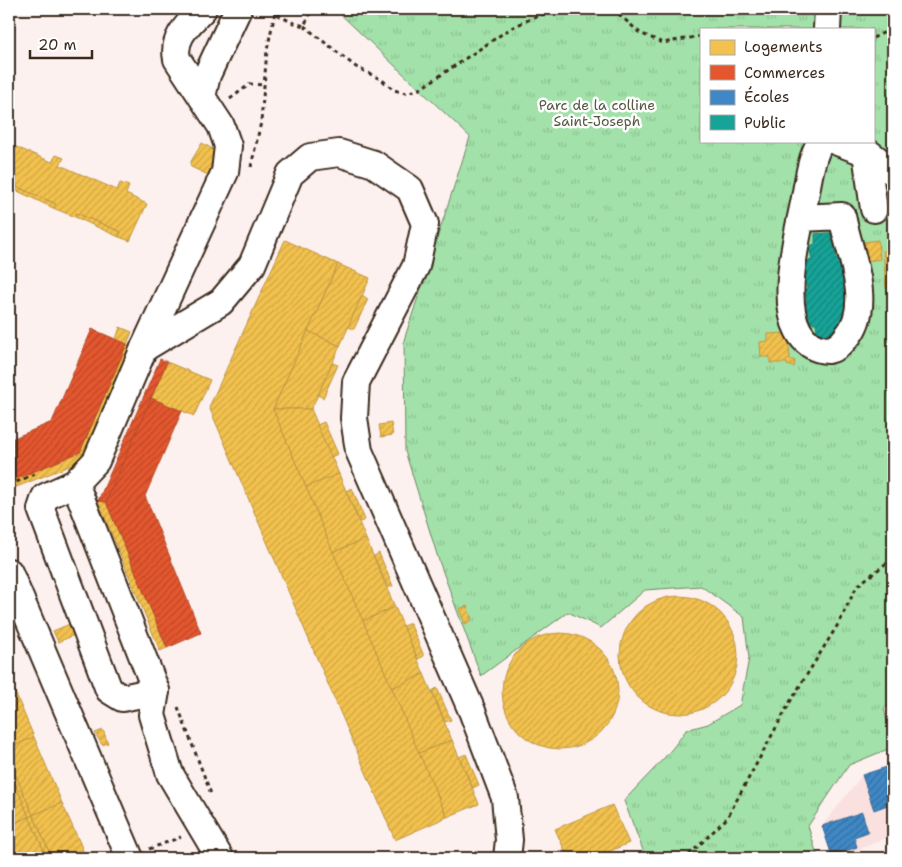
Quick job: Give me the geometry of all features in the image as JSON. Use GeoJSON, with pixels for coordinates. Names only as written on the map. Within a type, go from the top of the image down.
{"type":"FeatureCollection","features":[{"type":"Feature","properties":{"kind":"street"},"geometry":{"type":"LineString","coordinates":[[203,9],[179,35],[175,51],[177,59],[213,100]]}},
{"type":"Feature","properties":{"kind":"street"},"geometry":{"type":"LineString","coordinates":[[166,696],[122,698],[109,690],[41,509],[45,497],[75,484],[96,461],[144,348],[225,172],[228,146],[213,100],[208,75],[238,9]]}},
{"type":"Feature","properties":{"kind":"street"},"geometry":{"type":"LineString","coordinates":[[827,28],[828,9]]}},
{"type":"Feature","properties":{"kind":"street"},"geometry":{"type":"LineString","coordinates":[[801,218],[842,216],[857,283],[860,309],[858,320],[845,339],[831,350],[821,350],[811,346],[798,330],[793,316],[791,280],[801,218],[812,164],[821,142]]}},
{"type":"Feature","properties":{"kind":"street"},"geometry":{"type":"LineString","coordinates":[[838,142],[866,152],[893,172]]}},
{"type":"Feature","properties":{"kind":"street"},"geometry":{"type":"LineString","coordinates":[[866,152],[874,209]]}},
{"type":"Feature","properties":{"kind":"street"},"geometry":{"type":"LineString","coordinates":[[144,348],[220,302],[252,265],[290,174],[310,157],[338,153],[374,164],[410,189],[425,224],[416,266],[356,382],[354,418],[359,451],[472,711],[505,798],[509,840],[506,858]]}},
{"type":"Feature","properties":{"kind":"street"},"geometry":{"type":"LineString","coordinates":[[75,484],[166,696]]}},
{"type":"Feature","properties":{"kind":"street"},"geometry":{"type":"LineString","coordinates":[[9,572],[134,856]]}},
{"type":"Feature","properties":{"kind":"street"},"geometry":{"type":"LineString","coordinates":[[166,696],[152,715],[170,774],[220,858]]}},
{"type":"Feature","properties":{"kind":"path"},"geometry":{"type":"LineString","coordinates":[[278,9],[275,13],[291,22],[304,26],[356,67],[382,80],[394,90],[406,93],[420,89],[511,28],[539,15],[574,9]]}},
{"type":"Feature","properties":{"kind":"path"},"geometry":{"type":"LineString","coordinates":[[304,26],[312,9]]}},
{"type":"Feature","properties":{"kind":"path"},"geometry":{"type":"LineString","coordinates":[[539,15],[545,9]]}},
{"type":"Feature","properties":{"kind":"path"},"geometry":{"type":"LineString","coordinates":[[613,9],[640,33],[663,42],[700,36]]}},
{"type":"Feature","properties":{"kind":"path"},"geometry":{"type":"LineString","coordinates":[[874,38],[887,31],[893,34]]}},
{"type":"Feature","properties":{"kind":"path"},"geometry":{"type":"LineString","coordinates":[[213,100],[250,84],[263,85]]}},
{"type":"Feature","properties":{"kind":"path"},"geometry":{"type":"LineString","coordinates":[[9,485],[42,471]]}},
{"type":"Feature","properties":{"kind":"path"},"geometry":{"type":"LineString","coordinates":[[682,858],[688,856],[727,818],[790,702],[837,626],[858,586],[893,558]]}},
{"type":"Feature","properties":{"kind":"path"},"geometry":{"type":"LineString","coordinates":[[166,696],[214,801]]}},
{"type":"Feature","properties":{"kind":"path"},"geometry":{"type":"LineString","coordinates":[[134,856],[188,834]]}},
{"type":"Feature","properties":{"kind":"shaded area"},"geometry":{"type":"Polygon","coordinates":[[[893,764],[893,835],[839,858],[832,858],[822,826],[863,774],[893,764]]]}},
{"type":"Feature","properties":{"kind":"green space","name":"Parc de la colline Saint-Joseph"},"geometry":{"type":"Polygon","coordinates":[[[335,9],[893,9],[893,704],[884,708],[893,747],[849,765],[808,826],[818,858],[646,858],[624,801],[664,758],[686,730],[708,724],[740,705],[749,658],[744,617],[701,586],[645,590],[601,628],[568,612],[481,676],[439,561],[405,451],[404,340],[470,137],[335,9]]]}},
{"type":"Feature","properties":{"kind":"building: Logements"},"geometry":{"type":"Polygon","coordinates":[[[202,143],[218,152],[208,175],[191,167],[190,163],[202,143]]]}},
{"type":"Feature","properties":{"kind":"building: Logements"},"geometry":{"type":"Polygon","coordinates":[[[9,144],[52,162],[56,155],[64,158],[60,165],[117,190],[120,183],[129,186],[126,194],[147,204],[130,241],[119,237],[121,232],[76,213],[75,217],[53,208],[56,204],[10,184],[9,186],[9,144]]]}},
{"type":"Feature","properties":{"kind":"building: Logements"},"geometry":{"type":"Polygon","coordinates":[[[10,184],[56,204],[53,208],[9,187],[10,184]]]}},
{"type":"Feature","properties":{"kind":"building: Logements"},"geometry":{"type":"Polygon","coordinates":[[[76,213],[121,232],[119,237],[75,217],[76,213]]]}},
{"type":"Feature","properties":{"kind":"building: Logements"},"geometry":{"type":"Polygon","coordinates":[[[285,240],[338,264],[273,409],[447,817],[395,840],[209,407],[285,240]]]}},
{"type":"Feature","properties":{"kind":"building: Logements"},"geometry":{"type":"Polygon","coordinates":[[[878,240],[880,259],[866,261],[864,242],[878,240]]]}},
{"type":"Feature","properties":{"kind":"building: Logements"},"geometry":{"type":"Polygon","coordinates":[[[893,250],[893,288],[886,288],[883,251],[893,250]]]}},
{"type":"Feature","properties":{"kind":"building: Logements"},"geometry":{"type":"Polygon","coordinates":[[[338,264],[370,278],[340,346],[308,331],[338,264]]]}},
{"type":"Feature","properties":{"kind":"building: Logements"},"geometry":{"type":"Polygon","coordinates":[[[362,295],[368,299],[354,329],[348,327],[362,295]]]}},
{"type":"Feature","properties":{"kind":"building: Logements"},"geometry":{"type":"Polygon","coordinates":[[[120,327],[132,332],[127,344],[116,339],[120,327]]]}},
{"type":"Feature","properties":{"kind":"building: Logements"},"geometry":{"type":"Polygon","coordinates":[[[308,331],[340,346],[311,409],[273,409],[308,331]]]}},
{"type":"Feature","properties":{"kind":"building: Logements"},"geometry":{"type":"Polygon","coordinates":[[[788,333],[790,359],[795,361],[794,367],[787,365],[787,363],[770,363],[770,357],[761,357],[760,342],[768,341],[768,334],[788,333]]]}},
{"type":"Feature","properties":{"kind":"building: Logements"},"geometry":{"type":"Polygon","coordinates":[[[127,344],[134,347],[87,459],[80,452],[127,344]]]}},
{"type":"Feature","properties":{"kind":"building: Logements"},"geometry":{"type":"Polygon","coordinates":[[[167,362],[210,380],[194,416],[151,398],[167,362]]]}},
{"type":"Feature","properties":{"kind":"building: Logements"},"geometry":{"type":"Polygon","coordinates":[[[332,363],[338,365],[323,398],[318,395],[332,363]]]}},
{"type":"Feature","properties":{"kind":"building: Logements"},"geometry":{"type":"Polygon","coordinates":[[[273,409],[311,409],[339,474],[306,487],[273,409]]]}},
{"type":"Feature","properties":{"kind":"building: Logements"},"geometry":{"type":"Polygon","coordinates":[[[324,422],[338,454],[331,457],[317,425],[324,422]]]}},
{"type":"Feature","properties":{"kind":"building: Logements"},"geometry":{"type":"Polygon","coordinates":[[[391,423],[393,435],[381,437],[379,425],[391,423]]]}},
{"type":"Feature","properties":{"kind":"building: Logements"},"geometry":{"type":"Polygon","coordinates":[[[80,452],[87,459],[9,490],[9,482],[80,452]]]}},
{"type":"Feature","properties":{"kind":"building: Logements"},"geometry":{"type":"Polygon","coordinates":[[[339,474],[366,539],[333,552],[306,487],[339,474]]]}},
{"type":"Feature","properties":{"kind":"building: Logements"},"geometry":{"type":"Polygon","coordinates":[[[352,488],[365,520],[360,522],[346,491],[352,488]]]}},
{"type":"Feature","properties":{"kind":"building: Logements"},"geometry":{"type":"Polygon","coordinates":[[[98,501],[106,502],[167,648],[160,651],[98,501]]]}},
{"type":"Feature","properties":{"kind":"building: Logements"},"geometry":{"type":"Polygon","coordinates":[[[366,539],[395,607],[363,621],[333,552],[366,539]]]}},
{"type":"Feature","properties":{"kind":"building: Logements"},"geometry":{"type":"Polygon","coordinates":[[[379,553],[393,586],[388,588],[374,556],[379,553]]]}},
{"type":"Feature","properties":{"kind":"building: Logements"},"geometry":{"type":"Polygon","coordinates":[[[679,596],[702,601],[721,613],[733,632],[738,655],[733,678],[721,697],[702,709],[679,714],[656,709],[637,697],[625,678],[620,655],[625,632],[637,613],[656,601],[679,596]]]}},
{"type":"Feature","properties":{"kind":"building: Logements"},"geometry":{"type":"Polygon","coordinates":[[[467,606],[472,620],[465,624],[459,609],[467,606]]]}},
{"type":"Feature","properties":{"kind":"building: Logements"},"geometry":{"type":"Polygon","coordinates":[[[395,607],[424,674],[392,688],[363,621],[395,607]]]}},
{"type":"Feature","properties":{"kind":"building: Logements"},"geometry":{"type":"Polygon","coordinates":[[[72,623],[77,634],[58,642],[53,631],[72,623]]]}},
{"type":"Feature","properties":{"kind":"building: Logements"},"geometry":{"type":"Polygon","coordinates":[[[410,623],[424,656],[418,659],[403,626],[410,623]]]}},
{"type":"Feature","properties":{"kind":"building: Logements"},"geometry":{"type":"Polygon","coordinates":[[[560,633],[582,637],[601,650],[614,669],[618,691],[614,713],[601,732],[582,745],[560,749],[538,745],[519,732],[506,713],[502,691],[506,669],[519,650],[538,637],[560,633]]]}},
{"type":"Feature","properties":{"kind":"building: Logements"},"geometry":{"type":"Polygon","coordinates":[[[424,674],[452,740],[419,753],[392,688],[424,674]]]}},
{"type":"Feature","properties":{"kind":"building: Logements"},"geometry":{"type":"Polygon","coordinates":[[[9,678],[34,737],[9,748],[9,678]]]}},
{"type":"Feature","properties":{"kind":"building: Logements"},"geometry":{"type":"Polygon","coordinates":[[[437,688],[451,720],[445,722],[432,691],[437,688]]]}},
{"type":"Feature","properties":{"kind":"building: Logements"},"geometry":{"type":"Polygon","coordinates":[[[103,730],[108,743],[102,745],[95,733],[103,730]]]}},
{"type":"Feature","properties":{"kind":"building: Logements"},"geometry":{"type":"Polygon","coordinates":[[[34,737],[62,803],[33,815],[9,760],[9,748],[34,737]]]}},
{"type":"Feature","properties":{"kind":"building: Logements"},"geometry":{"type":"Polygon","coordinates":[[[452,740],[479,804],[447,817],[419,753],[452,740]]]}},
{"type":"Feature","properties":{"kind":"building: Logements"},"geometry":{"type":"Polygon","coordinates":[[[466,754],[479,785],[473,788],[459,757],[466,754]]]}},
{"type":"Feature","properties":{"kind":"building: Logements"},"geometry":{"type":"Polygon","coordinates":[[[9,760],[33,815],[29,817],[9,769],[9,760]]]}},
{"type":"Feature","properties":{"kind":"building: Logements"},"geometry":{"type":"Polygon","coordinates":[[[9,769],[29,817],[9,825],[9,769]]]}},
{"type":"Feature","properties":{"kind":"building: Logements"},"geometry":{"type":"Polygon","coordinates":[[[62,803],[86,858],[52,858],[33,815],[62,803]]]}},
{"type":"Feature","properties":{"kind":"building: Logements"},"geometry":{"type":"Polygon","coordinates":[[[612,805],[629,843],[594,858],[568,858],[555,829],[612,805]]]}},
{"type":"Feature","properties":{"kind":"building: Logements"},"geometry":{"type":"Polygon","coordinates":[[[33,815],[52,858],[47,858],[29,817],[33,815]]]}},
{"type":"Feature","properties":{"kind":"building: Logements"},"geometry":{"type":"Polygon","coordinates":[[[29,817],[47,858],[9,858],[9,825],[29,817]]]}},
{"type":"Feature","properties":{"kind":"building: Commerces"},"geometry":{"type":"Polygon","coordinates":[[[92,329],[127,344],[80,452],[9,482],[9,440],[52,422],[92,329]]]}},
{"type":"Feature","properties":{"kind":"building: Commerces"},"geometry":{"type":"Polygon","coordinates":[[[160,359],[167,362],[106,502],[98,501],[160,359]]]}},
{"type":"Feature","properties":{"kind":"building: Commerces"},"geometry":{"type":"Polygon","coordinates":[[[151,398],[182,411],[145,496],[201,633],[167,648],[106,502],[151,398]]]}},
{"type":"Feature","properties":{"kind":"building: Écoles"},"geometry":{"type":"Polygon","coordinates":[[[893,765],[893,803],[874,810],[862,775],[893,765]]]}},
{"type":"Feature","properties":{"kind":"building: Écoles"},"geometry":{"type":"Polygon","coordinates":[[[862,812],[868,832],[854,837],[857,847],[832,856],[822,826],[862,812]]]}},
{"type":"Feature","properties":{"kind":"building: Public"},"geometry":{"type":"Polygon","coordinates":[[[831,233],[832,243],[835,243],[837,248],[835,250],[836,258],[842,258],[852,320],[840,321],[841,328],[825,340],[815,331],[817,330],[816,323],[806,323],[804,303],[807,303],[805,290],[807,288],[804,262],[812,260],[809,246],[815,244],[815,234],[831,233]]]}}]}
